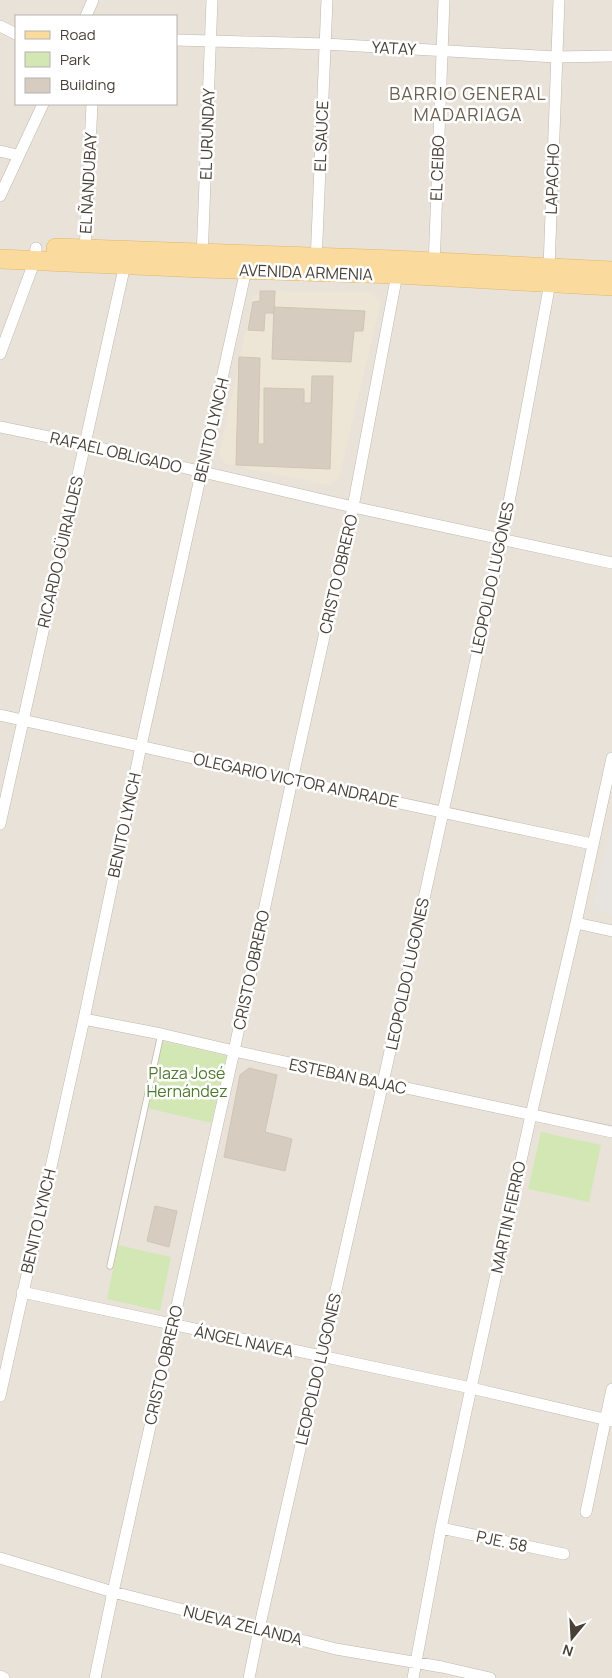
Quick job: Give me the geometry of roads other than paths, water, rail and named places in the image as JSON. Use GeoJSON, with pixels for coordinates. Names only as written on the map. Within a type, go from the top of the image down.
{"type":"FeatureCollection","features":[{"type":"Feature","properties":{"kind":"main road","name":"AVENIDA ARMENIA"},"geometry":{"type":"LineString","coordinates":[[0,246],[36,254]]}},
{"type":"Feature","properties":{"kind":"main road","name":"AVENIDA ARMENIA"},"geometry":{"type":"LineString","coordinates":[[0,259],[36,254],[396,267],[550,275],[612,271]]}},
{"type":"Feature","properties":{"kind":"main road","name":"AVENIDA ARMENIA"},"geometry":{"type":"LineString","coordinates":[[550,275],[612,286]]}},
{"type":"Feature","properties":{"kind":"street"},"geometry":{"type":"LineString","coordinates":[[86,15],[93,0]]}},
{"type":"Feature","properties":{"kind":"street","name":"EL URUNDAY"},"geometry":{"type":"LineString","coordinates":[[202,261],[212,0]]}},
{"type":"Feature","properties":{"kind":"street","name":"EL SAUCE"},"geometry":{"type":"LineString","coordinates":[[316,265],[327,0]]}},
{"type":"Feature","properties":{"kind":"street","name":"EL CEIBO"},"geometry":{"type":"LineString","coordinates":[[434,269],[444,0]]}},
{"type":"Feature","properties":{"kind":"street","name":"LAPACHO"},"geometry":{"type":"LineString","coordinates":[[550,275],[559,0]]}},
{"type":"Feature","properties":{"kind":"street"},"geometry":{"type":"LineString","coordinates":[[0,26],[15,34]]}},
{"type":"Feature","properties":{"kind":"street","name":"YATAY"},"geometry":{"type":"LineString","coordinates":[[178,40],[325,44],[556,57],[612,56]]}},
{"type":"Feature","properties":{"kind":"street"},"geometry":{"type":"LineString","coordinates":[[0,196],[43,105]]}},
{"type":"Feature","properties":{"kind":"street","name":"EL ÑANDUBAY"},"geometry":{"type":"LineString","coordinates":[[86,256],[92,105]]}},
{"type":"Feature","properties":{"kind":"street"},"geometry":{"type":"LineString","coordinates":[[0,151],[18,155]]}},
{"type":"Feature","properties":{"kind":"street"},"geometry":{"type":"LineString","coordinates":[[0,354],[36,254]]}},
{"type":"Feature","properties":{"kind":"street","name":"RICARDO GÜIRALDES"},"geometry":{"type":"LineString","coordinates":[[0,824],[126,258]]}},
{"type":"Feature","properties":{"kind":"street","name":"BENITO LYNCH"},"geometry":{"type":"LineString","coordinates":[[0,1396],[84,1019],[141,746],[247,262]]}},
{"type":"Feature","properties":{"kind":"street","name":"CRISTO OBRERO"},"geometry":{"type":"LineString","coordinates":[[95,1678],[112,1592],[234,1051],[353,507],[396,267]]}},
{"type":"Feature","properties":{"kind":"street","name":"LEOPOLDO LUGONES"},"geometry":{"type":"LineString","coordinates":[[249,1678],[384,1084],[443,812],[501,538],[550,275]]}},
{"type":"Feature","properties":{"kind":"street","name":"RAFAEL OBLIGADO"},"geometry":{"type":"LineString","coordinates":[[0,427],[84,444],[353,507],[612,563]]}},
{"type":"Feature","properties":{"kind":"street","name":"OLEGARIO VICTOR ANDRADE"},"geometry":{"type":"LineString","coordinates":[[0,715],[592,844]]}},
{"type":"Feature","properties":{"kind":"street","name":"MARTIN FIERRO"},"geometry":{"type":"LineString","coordinates":[[413,1678],[441,1528],[471,1388],[612,758]]}},
{"type":"Feature","properties":{"kind":"street"},"geometry":{"type":"LineString","coordinates":[[576,923],[612,931]]}},
{"type":"Feature","properties":{"kind":"street","name":"ESTEBAN BAJAC"},"geometry":{"type":"LineString","coordinates":[[84,1019],[162,1034],[384,1084],[612,1132]]}},
{"type":"Feature","properties":{"kind":"street","name":"ÁNGEL NAVEA"},"geometry":{"type":"LineString","coordinates":[[22,1292],[471,1388],[609,1420]]}},
{"type":"Feature","properties":{"kind":"street"},"geometry":{"type":"LineString","coordinates":[[586,1512],[609,1420],[612,1388]]}},
{"type":"Feature","properties":{"kind":"street","name":"PJE. 58"},"geometry":{"type":"LineString","coordinates":[[441,1528],[564,1554]]}},
{"type":"Feature","properties":{"kind":"street","name":"NUEVA ZELANDA"},"geometry":{"type":"LineString","coordinates":[[0,1558],[112,1592],[336,1649],[490,1678]]}},
{"type":"Feature","properties":{"kind":"street"},"geometry":{"type":"LineString","coordinates":[[0,1676],[4,1678]]}},
{"type":"Feature","properties":{"kind":"lane"},"geometry":{"type":"LineString","coordinates":[[110,1266],[162,1034]]}},
{"type":"Feature","properties":{"kind":"district","name":"BARRIO GENERAL MADARIAGA"},"geometry":{"type":"Point","coordinates":[468,104]}},
{"type":"Feature","properties":{"kind":"park label","name":"Plaza José Hernández"},"geometry":{"type":"Point","coordinates":[187,1082]}}]}
